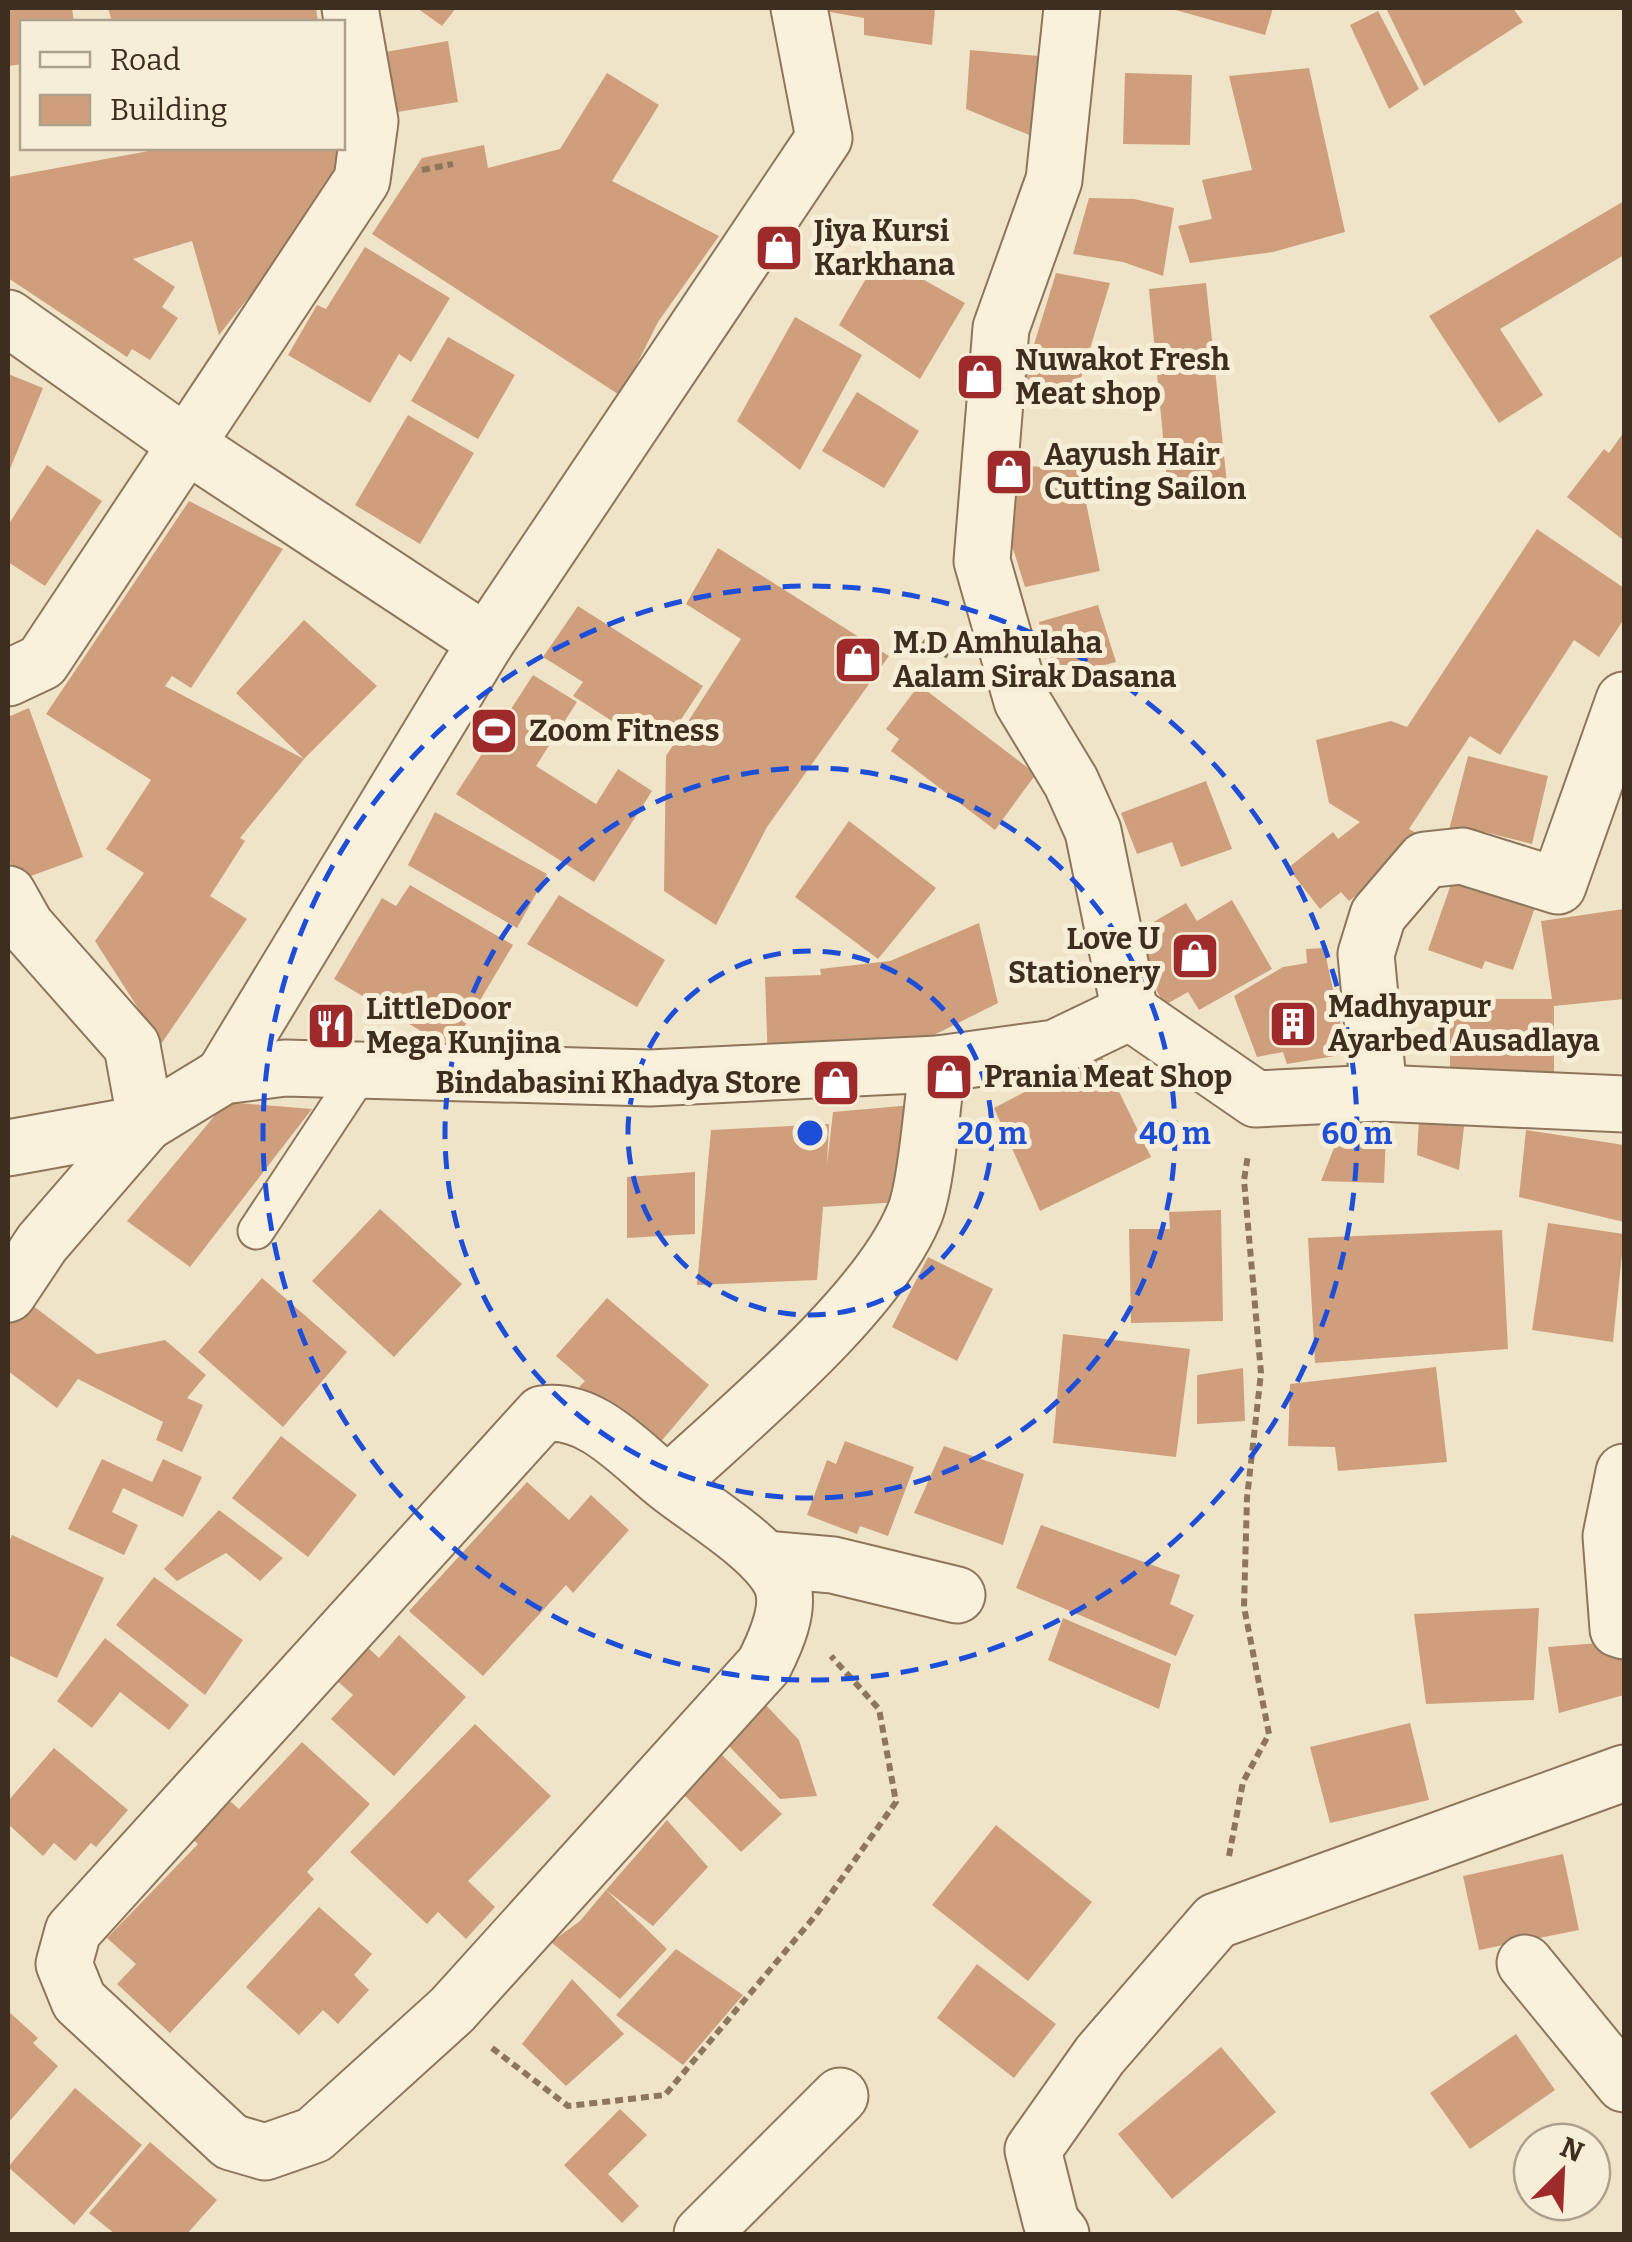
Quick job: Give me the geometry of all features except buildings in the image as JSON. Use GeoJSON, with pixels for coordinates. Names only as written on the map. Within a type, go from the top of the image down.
{"type":"FeatureCollection","features":[{"type":"Feature","properties":{"kind":"street"},"geometry":{"type":"LineString","coordinates":[[8,678],[42,662],[362,180],[370,121],[350,8]]}},
{"type":"Feature","properties":{"kind":"street"},"geometry":{"type":"LineString","coordinates":[[223,1076],[486,642],[824,138],[799,8]]}},
{"type":"Feature","properties":{"kind":"street"},"geometry":{"type":"LineString","coordinates":[[1072,8],[1054,180],[1001,328],[982,561],[1022,702],[1071,782],[1092,831],[1130,1012],[1256,1099],[1379,1093],[1624,1104]]}},
{"type":"Feature","properties":{"kind":"street"},"geometry":{"type":"LineString","coordinates":[[8,318],[187,444],[486,642]]}},
{"type":"Feature","properties":{"kind":"street"},"geometry":{"type":"LineString","coordinates":[[1379,1093],[1366,954],[1378,915],[1425,860],[1462,856],[1558,886],[1624,700]]}},
{"type":"Feature","properties":{"kind":"street"},"geometry":{"type":"LineString","coordinates":[[14,918],[132,1046],[146,1123]]}},
{"type":"Feature","properties":{"kind":"street"},"geometry":{"type":"LineString","coordinates":[[8,1294],[42,1243],[146,1123],[223,1076],[285,1068],[363,1068],[650,1078],[938,1064],[1055,1048],[1130,1012]]}},
{"type":"Feature","properties":{"kind":"street"},"geometry":{"type":"LineString","coordinates":[[668,1484],[804,1357],[876,1276],[915,1214],[938,1064]]}},
{"type":"Feature","properties":{"kind":"street"},"geometry":{"type":"LineString","coordinates":[[8,1148],[146,1123]]}},
{"type":"Feature","properties":{"kind":"street"},"geometry":{"type":"LineString","coordinates":[[564,1411],[586,1419],[668,1484],[773,1572],[780,1630],[764,1666],[452,2010],[314,2136],[265,2152],[231,2142],[79,2001],[64,1964],[73,1931],[542,1414],[564,1411]]}},
{"type":"Feature","properties":{"kind":"street"},"geometry":{"type":"LineString","coordinates":[[1624,1472],[1611,1536],[1618,1630],[1624,1632]]}},
{"type":"Feature","properties":{"kind":"street"},"geometry":{"type":"LineString","coordinates":[[773,1572],[833,1565],[957,1595]]}},
{"type":"Feature","properties":{"kind":"street"},"geometry":{"type":"LineString","coordinates":[[1061,2234],[1050,2222],[1033,2150],[1100,2055],[1216,1921],[1624,1774]]}},
{"type":"Feature","properties":{"kind":"street"},"geometry":{"type":"LineString","coordinates":[[1526,1963],[1624,2084]]}},
{"type":"Feature","properties":{"kind":"street"},"geometry":{"type":"LineString","coordinates":[[702,2234],[840,2096]]}},
{"type":"Feature","properties":{"kind":"lane"},"geometry":{"type":"LineString","coordinates":[[256,1231],[363,1068]]}},
{"type":"Feature","properties":{"kind":"path"},"geometry":{"type":"LineString","coordinates":[[1216,1921],[1244,1782],[1269,1734],[1244,1607],[1247,1498],[1261,1373],[1244,1180],[1256,1099]]}},
{"type":"Feature","properties":{"kind":"path"},"geometry":{"type":"LineString","coordinates":[[452,2010],[504,2059],[568,2106],[665,2095],[816,1916],[896,1802],[879,1709],[820,1645],[773,1572]]}},
{"type":"Feature","properties":{"kind":"place","name":"Jiya Kursi Karkhana"},"geometry":{"type":"Point","coordinates":[779,248]}},
{"type":"Feature","properties":{"kind":"place","name":"Nuwakot Fresh Meat shop"},"geometry":{"type":"Point","coordinates":[980,377]}},
{"type":"Feature","properties":{"kind":"place","name":"Aayush Hair Cutting Sailon"},"geometry":{"type":"Point","coordinates":[1009,472]}},
{"type":"Feature","properties":{"kind":"place","name":"M.D Amhulaha Aalam Sirak Dasana"},"geometry":{"type":"Point","coordinates":[858,660]}},
{"type":"Feature","properties":{"kind":"place","name":"Zoom Fitness"},"geometry":{"type":"Point","coordinates":[494,731]}},
{"type":"Feature","properties":{"kind":"place","name":"Love U Stationery"},"geometry":{"type":"Point","coordinates":[1195,956]}},
{"type":"Feature","properties":{"kind":"place","name":"Madhyapur Ayarbed Ausadlaya"},"geometry":{"type":"Point","coordinates":[1293,1024]}},
{"type":"Feature","properties":{"kind":"place","name":"LittleDoor Mega Kunjina"},"geometry":{"type":"Point","coordinates":[331,1026]}},
{"type":"Feature","properties":{"kind":"place","name":"Prania Meat Shop"},"geometry":{"type":"Point","coordinates":[949,1077]}},
{"type":"Feature","properties":{"kind":"place","name":"Bindabasini Khadya Store"},"geometry":{"type":"Point","coordinates":[836,1083]}}]}
